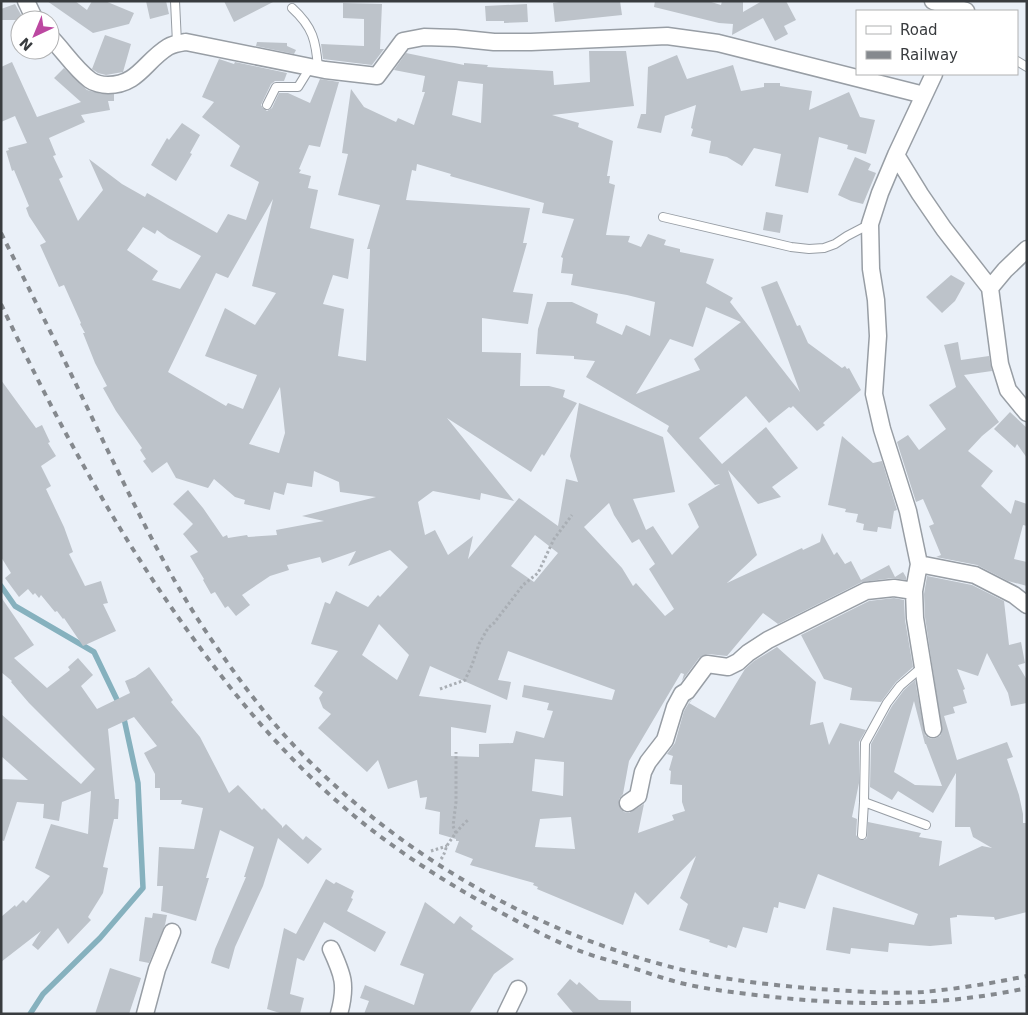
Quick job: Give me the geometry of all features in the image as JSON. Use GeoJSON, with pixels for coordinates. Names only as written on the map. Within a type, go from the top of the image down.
{"type":"FeatureCollection","features":[{"type":"Feature","properties":{"kind":"street"},"geometry":{"type":"LineString","coordinates":[[933,1],[963,10]]}},
{"type":"Feature","properties":{"kind":"street"},"geometry":{"type":"LineString","coordinates":[[60,49],[82,74],[92,82],[104,85],[119,85],[141,72],[157,55],[169,46],[186,42],[314,67],[377,76],[403,41],[424,37],[494,42],[531,42],[667,36],[718,42],[924,95]]}},
{"type":"Feature","properties":{"kind":"street"},"geometry":{"type":"LineString","coordinates":[[933,729],[915,618],[914,591],[918,564],[908,511],[882,430],[874,394],[878,336],[876,300],[871,269],[870,224],[896,154],[934,75]]}},
{"type":"Feature","properties":{"kind":"street"},"geometry":{"type":"LineString","coordinates":[[896,154],[939,222],[990,288],[1000,364],[1008,390],[1027,413]]}},
{"type":"Feature","properties":{"kind":"street"},"geometry":{"type":"LineString","coordinates":[[990,288],[1005,270],[1027,249]]}},
{"type":"Feature","properties":{"kind":"street"},"geometry":{"type":"LineString","coordinates":[[918,564],[975,575],[1014,595],[1027,605]]}},
{"type":"Feature","properties":{"kind":"street"},"geometry":{"type":"LineString","coordinates":[[628,803],[638,796],[643,772],[648,762],[665,740],[675,707],[682,694],[707,664],[728,667],[768,640],[866,590],[894,588],[914,591]]}},
{"type":"Feature","properties":{"kind":"street"},"geometry":{"type":"LineString","coordinates":[[145,1014],[157,969],[172,932]]}},
{"type":"Feature","properties":{"kind":"street"},"geometry":{"type":"LineString","coordinates":[[331,949],[342,974],[344,996],[339,1014]]}},
{"type":"Feature","properties":{"kind":"street"},"geometry":{"type":"LineString","coordinates":[[506,1014],[518,989]]}},
{"type":"Feature","properties":{"kind":"lane"},"geometry":{"type":"LineString","coordinates":[[175,1],[177,43]]}},
{"type":"Feature","properties":{"kind":"lane"},"geometry":{"type":"LineString","coordinates":[[266,104],[276,87],[298,86],[314,67],[317,47],[314,37],[302,17],[292,8]]}},
{"type":"Feature","properties":{"kind":"lane"},"geometry":{"type":"LineString","coordinates":[[663,217],[791,247],[809,249],[824,248],[835,244],[870,224]]}},
{"type":"Feature","properties":{"kind":"lane"},"geometry":{"type":"LineString","coordinates":[[862,835],[865,743],[887,703],[900,686],[922,667]]}},
{"type":"Feature","properties":{"kind":"lane"},"geometry":{"type":"LineString","coordinates":[[864,802],[926,825]]}},
{"type":"Feature","properties":{"kind":"path"},"geometry":{"type":"LineString","coordinates":[[440,688],[465,680],[472,665],[474,655],[488,628],[523,585],[538,573],[554,539],[572,515]]}},
{"type":"Feature","properties":{"kind":"path"},"geometry":{"type":"LineString","coordinates":[[456,752],[456,802],[453,826],[456,833]]}},
{"type":"Feature","properties":{"kind":"path"},"geometry":{"type":"LineString","coordinates":[[440,859],[446,853],[447,846],[456,833],[468,820]]}},
{"type":"Feature","properties":{"kind":"path"},"geometry":{"type":"LineString","coordinates":[[431,851],[447,846]]}},
{"type":"Feature","properties":{"kind":"building"},"geometry":{"type":"Polygon","coordinates":[[[47,1],[75,1],[87,10],[92,1],[105,1],[134,13],[129,24],[93,33],[47,1]]]}},
{"type":"Feature","properties":{"kind":"building"},"geometry":{"type":"Polygon","coordinates":[[[146,1],[166,1],[169,14],[150,19],[146,1]]]}},
{"type":"Feature","properties":{"kind":"building"},"geometry":{"type":"Polygon","coordinates":[[[224,1],[275,1],[234,22],[224,1]]]}},
{"type":"Feature","properties":{"kind":"building"},"geometry":{"type":"Polygon","coordinates":[[[565,1],[620,1],[622,15],[555,22],[553,3],[565,1]]]}},
{"type":"Feature","properties":{"kind":"building"},"geometry":{"type":"Polygon","coordinates":[[[655,1],[708,1],[721,5],[722,1],[743,1],[743,12],[762,1],[786,1],[796,20],[784,26],[788,34],[775,41],[763,18],[732,35],[733,24],[719,23],[654,7],[655,1]]]}},
{"type":"Feature","properties":{"kind":"building"},"geometry":{"type":"Polygon","coordinates":[[[343,3],[382,4],[380,49],[384,49],[372,65],[323,59],[321,44],[364,46],[364,19],[343,18],[343,3]]]}},
{"type":"Feature","properties":{"kind":"building"},"geometry":{"type":"Polygon","coordinates":[[[15,4],[18,10],[10,10],[10,20],[1,20],[1,9],[15,4]]]}},
{"type":"Feature","properties":{"kind":"building"},"geometry":{"type":"Polygon","coordinates":[[[527,4],[528,22],[504,23],[504,21],[486,21],[485,6],[527,4]]]}},
{"type":"Feature","properties":{"kind":"building"},"geometry":{"type":"Polygon","coordinates":[[[105,35],[131,44],[123,72],[106,75],[92,69],[105,35]]]}},
{"type":"Feature","properties":{"kind":"building"},"geometry":{"type":"Polygon","coordinates":[[[257,42],[287,43],[287,46],[296,50],[294,54],[256,46],[257,42]]]}},
{"type":"Feature","properties":{"kind":"building"},"geometry":{"type":"Polygon","coordinates":[[[589,51],[626,51],[634,106],[552,115],[579,123],[578,127],[613,141],[607,176],[610,176],[609,183],[615,185],[606,235],[630,236],[628,242],[641,247],[648,234],[666,240],[664,245],[680,249],[680,252],[714,259],[706,283],[733,298],[730,302],[800,392],[761,287],[777,281],[797,326],[800,325],[808,343],[842,368],[845,366],[847,369],[849,368],[861,390],[823,423],[825,425],[817,431],[793,406],[769,423],[746,396],[699,438],[722,464],[766,427],[798,468],[772,487],[781,497],[758,504],[728,470],[757,555],[727,583],[802,548],[803,550],[820,542],[822,533],[834,555],[837,552],[845,564],[851,561],[861,580],[889,565],[895,577],[903,572],[906,577],[906,580],[893,578],[862,582],[778,624],[763,613],[727,656],[708,654],[699,658],[682,681],[684,674],[681,673],[629,761],[623,794],[619,799],[620,808],[624,812],[629,813],[644,804],[638,833],[674,820],[672,815],[685,811],[682,802],[682,785],[670,784],[671,771],[669,770],[673,756],[667,754],[675,743],[684,711],[690,701],[692,700],[689,703],[715,718],[745,669],[777,647],[816,682],[810,725],[823,722],[829,745],[840,723],[866,730],[859,742],[859,783],[852,817],[857,819],[856,835],[859,839],[864,840],[867,838],[868,822],[921,833],[919,837],[942,841],[939,866],[982,846],[992,848],[973,837],[970,827],[955,827],[956,773],[933,813],[898,791],[892,800],[870,787],[871,744],[892,706],[904,690],[915,680],[925,735],[934,739],[940,736],[942,732],[925,617],[924,594],[927,576],[972,585],[1004,601],[1009,645],[1021,642],[1025,663],[1018,665],[1027,680],[1027,703],[1011,706],[1008,693],[987,653],[978,676],[957,669],[965,689],[963,690],[967,703],[953,707],[955,713],[944,716],[957,760],[1007,742],[1013,757],[1007,759],[1019,795],[1023,823],[1027,823],[1027,912],[995,920],[994,917],[957,915],[957,917],[950,918],[952,944],[930,946],[889,943],[888,952],[851,948],[850,954],[826,950],[833,907],[914,925],[918,914],[818,874],[805,909],[779,902],[778,908],[774,907],[767,933],[743,927],[736,948],[728,945],[727,948],[709,942],[710,940],[679,930],[688,904],[680,898],[696,856],[648,905],[635,892],[623,925],[537,889],[538,887],[533,885],[534,883],[470,865],[473,859],[455,852],[459,841],[439,834],[440,812],[425,809],[427,797],[420,798],[417,780],[388,789],[378,760],[367,772],[318,728],[331,714],[323,708],[319,698],[323,692],[314,686],[338,651],[311,644],[325,602],[330,604],[336,591],[368,607],[408,567],[390,550],[348,566],[356,551],[322,563],[320,557],[287,565],[289,570],[270,576],[242,595],[250,605],[236,616],[228,606],[225,608],[215,592],[211,594],[203,580],[190,556],[198,552],[183,534],[193,524],[173,504],[188,490],[223,537],[227,535],[228,538],[247,535],[248,537],[277,535],[276,530],[324,521],[302,516],[376,497],[340,492],[339,482],[314,471],[312,487],[287,483],[284,495],[274,492],[270,510],[244,504],[245,500],[235,497],[214,479],[208,488],[176,478],[167,462],[152,473],[143,461],[146,459],[140,450],[142,448],[116,411],[103,388],[107,386],[95,363],[81,323],[64,285],[59,287],[40,245],[46,242],[29,216],[26,208],[29,206],[14,170],[12,171],[6,151],[9,150],[8,148],[27,143],[15,116],[1,122],[1,67],[12,62],[37,117],[81,102],[54,78],[64,68],[87,90],[102,94],[114,94],[114,101],[108,101],[110,110],[81,115],[85,122],[49,138],[56,155],[53,156],[63,177],[59,179],[78,221],[103,190],[89,159],[122,184],[145,197],[147,193],[217,233],[228,214],[246,220],[259,182],[230,166],[240,146],[202,117],[214,102],[202,97],[219,59],[234,64],[235,62],[287,73],[284,81],[275,81],[271,84],[261,105],[267,111],[272,108],[279,93],[288,93],[310,103],[320,79],[339,82],[320,147],[309,145],[299,173],[311,176],[308,188],[318,190],[310,228],[354,239],[348,279],[333,275],[323,304],[344,309],[338,356],[366,361],[370,249],[367,249],[380,205],[338,195],[348,154],[342,153],[351,89],[364,107],[396,122],[398,118],[414,125],[425,92],[422,92],[425,76],[394,70],[406,53],[464,65],[464,63],[488,65],[487,67],[553,71],[554,85],[590,82],[589,51]],[[458,81],[452,115],[481,123],[483,84],[458,81]],[[417,164],[416,171],[412,170],[406,200],[530,208],[523,243],[527,243],[513,292],[533,294],[528,324],[482,318],[482,352],[521,353],[520,386],[549,386],[565,390],[563,397],[577,403],[544,456],[542,454],[531,472],[447,418],[514,501],[481,493],[480,500],[433,491],[418,502],[425,535],[435,530],[448,555],[473,536],[468,559],[519,498],[558,526],[566,479],[578,482],[570,456],[579,403],[663,437],[675,492],[633,499],[646,530],[653,526],[672,555],[699,527],[688,504],[720,484],[715,485],[667,431],[669,426],[586,377],[595,361],[574,359],[574,356],[536,354],[538,329],[547,302],[572,302],[598,314],[596,323],[622,335],[626,325],[650,336],[655,302],[571,285],[573,274],[561,273],[563,258],[561,257],[574,219],[542,213],[544,203],[450,176],[451,174],[417,164]],[[273,199],[228,278],[216,273],[168,372],[226,406],[228,403],[243,409],[257,375],[205,356],[225,308],[255,325],[276,293],[252,286],[273,199]],[[143,227],[127,250],[158,271],[152,280],[180,289],[201,256],[157,230],[155,234],[143,227]],[[706,307],[693,347],[670,339],[636,394],[700,370],[694,359],[741,322],[706,307]],[[280,387],[249,444],[279,453],[285,433],[280,387]],[[609,503],[584,527],[622,568],[633,586],[636,583],[665,616],[674,609],[649,569],[655,564],[639,539],[632,543],[614,515],[609,503]],[[535,535],[511,566],[534,582],[558,553],[535,535]],[[379,624],[362,655],[397,680],[409,655],[379,624]],[[508,651],[498,680],[511,682],[507,700],[430,666],[419,696],[491,705],[486,733],[451,727],[451,756],[479,757],[479,744],[513,743],[516,731],[544,738],[553,711],[547,710],[549,703],[522,697],[524,685],[612,700],[615,690],[508,651]],[[914,701],[894,772],[915,785],[942,786],[925,744],[914,701]],[[535,759],[532,791],[563,796],[564,762],[535,759]],[[571,817],[540,819],[535,847],[575,849],[571,817]]]}},
{"type":"Feature","properties":{"kind":"building"},"geometry":{"type":"Polygon","coordinates":[[[677,55],[687,79],[733,65],[741,91],[764,87],[764,83],[780,83],[780,86],[812,91],[809,110],[849,92],[860,117],[875,120],[866,154],[847,149],[848,145],[819,137],[808,193],[775,186],[781,154],[754,148],[742,166],[727,157],[709,153],[711,141],[691,136],[696,105],[665,116],[661,133],[637,128],[641,114],[646,114],[648,67],[677,55]]]}},
{"type":"Feature","properties":{"kind":"building"},"geometry":{"type":"Polygon","coordinates":[[[182,123],[200,135],[190,153],[192,154],[176,181],[151,165],[167,138],[169,140],[182,123]]]}},
{"type":"Feature","properties":{"kind":"building"},"geometry":{"type":"Polygon","coordinates":[[[855,157],[871,164],[868,170],[876,173],[863,204],[838,195],[855,157]]]}},
{"type":"Feature","properties":{"kind":"building"},"geometry":{"type":"Polygon","coordinates":[[[766,212],[783,215],[780,233],[763,230],[766,212]]]}},
{"type":"Feature","properties":{"kind":"building"},"geometry":{"type":"Polygon","coordinates":[[[951,275],[965,283],[955,301],[942,313],[926,297],[951,275]]]}},
{"type":"Feature","properties":{"kind":"building"},"geometry":{"type":"Polygon","coordinates":[[[958,342],[961,360],[989,356],[992,371],[964,375],[999,422],[968,451],[993,471],[981,486],[1011,514],[1015,500],[1027,504],[1027,526],[1023,525],[1014,559],[1027,562],[1027,586],[1008,581],[977,565],[936,557],[941,555],[929,526],[934,524],[923,499],[916,502],[897,442],[908,435],[919,450],[946,429],[929,405],[956,387],[944,345],[958,342]]]}},
{"type":"Feature","properties":{"kind":"building"},"geometry":{"type":"Polygon","coordinates":[[[1,380],[36,428],[42,425],[50,442],[48,443],[56,456],[41,466],[51,486],[46,489],[64,527],[73,552],[69,554],[85,586],[101,581],[108,603],[103,604],[116,631],[83,646],[64,618],[57,611],[55,612],[41,595],[39,598],[28,589],[19,597],[5,578],[11,573],[1,557],[1,380]]]}},
{"type":"Feature","properties":{"kind":"building"},"geometry":{"type":"Polygon","coordinates":[[[1010,412],[1027,428],[1027,458],[1017,444],[1015,448],[994,429],[1010,412]]]}},
{"type":"Feature","properties":{"kind":"building"},"geometry":{"type":"Polygon","coordinates":[[[842,436],[873,463],[882,461],[897,510],[894,511],[891,529],[878,527],[877,532],[863,530],[864,524],[856,522],[858,514],[845,512],[846,509],[828,505],[842,436]]]}},
{"type":"Feature","properties":{"kind":"building"},"geometry":{"type":"Polygon","coordinates":[[[1,597],[34,645],[14,658],[47,688],[70,670],[68,667],[78,658],[93,675],[81,686],[97,709],[130,693],[125,681],[135,677],[149,667],[173,700],[171,702],[200,737],[229,793],[238,785],[262,810],[264,808],[282,828],[286,824],[303,840],[306,836],[322,849],[308,864],[278,838],[263,886],[235,947],[229,969],[211,963],[215,949],[246,877],[244,877],[254,847],[220,830],[206,878],[209,878],[196,921],[161,911],[163,886],[157,886],[159,847],[194,849],[203,808],[181,804],[182,800],[160,800],[160,788],[155,788],[155,774],[144,753],[157,746],[134,717],[108,729],[115,799],[119,799],[118,819],[114,819],[103,867],[108,868],[103,893],[88,917],[91,920],[68,944],[58,928],[38,950],[32,945],[41,931],[1,962],[1,917],[23,900],[26,903],[50,876],[35,868],[51,824],[88,834],[91,791],[62,802],[59,821],[43,818],[44,804],[17,802],[4,841],[1,840],[1,779],[28,780],[1,756],[1,714],[81,784],[95,769],[29,703],[12,681],[1,672],[1,597]]]}},
{"type":"Feature","properties":{"kind":"building"},"geometry":{"type":"Polygon","coordinates":[[[894,598],[904,600],[905,620],[913,667],[896,682],[881,702],[850,700],[852,688],[824,679],[801,635],[869,601],[894,598]]]}},
{"type":"Feature","properties":{"kind":"building"},"geometry":{"type":"Polygon","coordinates":[[[326,879],[354,891],[351,898],[353,899],[347,911],[386,932],[375,952],[324,922],[304,961],[297,958],[290,994],[304,998],[300,1014],[283,1014],[267,1009],[284,928],[296,934],[326,879]]]}},
{"type":"Feature","properties":{"kind":"building"},"geometry":{"type":"Polygon","coordinates":[[[425,902],[454,924],[460,916],[473,926],[471,929],[514,959],[494,974],[469,1014],[364,1014],[369,1001],[360,998],[365,985],[414,1005],[424,974],[400,965],[425,902]]]}},
{"type":"Feature","properties":{"kind":"building"},"geometry":{"type":"Polygon","coordinates":[[[153,913],[167,915],[165,925],[149,963],[139,961],[145,917],[152,918],[153,913]]]}},
{"type":"Feature","properties":{"kind":"building"},"geometry":{"type":"Polygon","coordinates":[[[110,968],[141,978],[129,1014],[95,1014],[110,968]]]}},
{"type":"Feature","properties":{"kind":"building"},"geometry":{"type":"Polygon","coordinates":[[[570,979],[577,985],[579,982],[599,1000],[631,1001],[631,1014],[574,1014],[557,994],[570,979]]]}},
{"type":"Feature","properties":{"kind":"waterway"},"geometry":{"type":"LineString","coordinates":[[1,586],[15,606],[94,652],[120,706]]}},
{"type":"Feature","properties":{"kind":"waterway"},"geometry":{"type":"LineString","coordinates":[[30,1014],[43,994],[100,938],[143,888],[138,783],[123,714]]}},
{"type":"Feature","properties":{"kind":"railway"},"geometry":{"type":"LineString","coordinates":[[1,233],[145,525],[186,601],[228,663],[271,719],[294,745],[346,795],[388,829],[478,889],[526,914],[576,936],[627,954],[679,969],[766,984],[818,989],[910,993],[975,986],[1027,976]]}},
{"type":"Feature","properties":{"kind":"railway"},"geometry":{"type":"LineString","coordinates":[[1,304],[45,394],[92,481],[144,567],[201,649],[246,707],[312,778],[370,829],[434,874],[556,941],[591,955],[669,980],[695,986],[797,999],[863,1003],[929,1002],[962,999],[1027,988]]}}]}
